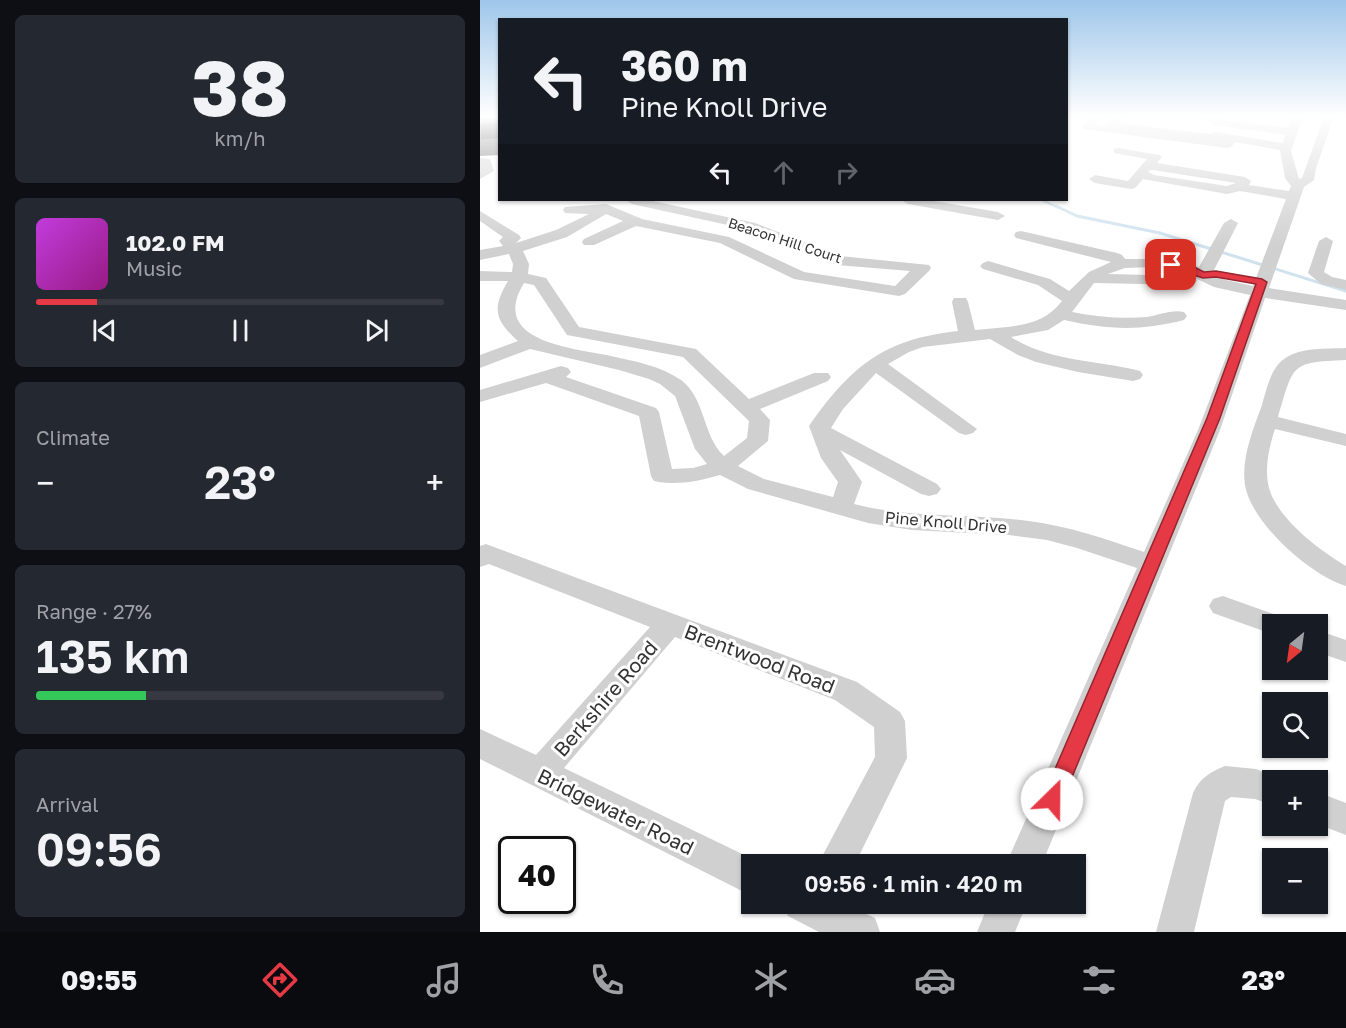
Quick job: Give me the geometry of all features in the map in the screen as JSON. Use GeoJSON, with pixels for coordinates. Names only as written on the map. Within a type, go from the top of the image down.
{"type":"FeatureCollection","features":[{"type":"Feature","properties":{"kind":"street"},"geometry":{"type":"LineString","coordinates":[[1095,179],[1131,185],[1153,160]]}},
{"type":"Feature","properties":{"kind":"street"},"geometry":{"type":"LineString","coordinates":[[1290,160],[1291,178],[1297,191]]}},
{"type":"Feature","properties":{"kind":"street"},"geometry":{"type":"LineString","coordinates":[[1028,854],[1218,407],[1297,191],[1308,180],[1314,160]]}},
{"type":"Feature","properties":{"kind":"street"},"geometry":{"type":"LineString","coordinates":[[480,162],[486,162],[488,171],[480,175]]}},
{"type":"Feature","properties":{"kind":"street"},"geometry":{"type":"LineString","coordinates":[[1144,171],[1154,166],[1241,185],[1297,191]]}},
{"type":"Feature","properties":{"kind":"street"},"geometry":{"type":"LineString","coordinates":[[1229,201],[1254,168]]}},
{"type":"Feature","properties":{"kind":"street"},"geometry":{"type":"LineString","coordinates":[[1289,168],[1310,171]]}},
{"type":"Feature","properties":{"kind":"street"},"geometry":{"type":"LineString","coordinates":[[480,247],[556,238],[580,226],[618,201]]}},
{"type":"Feature","properties":{"kind":"street","name":"Beacon Hill Court"},"geometry":{"type":"LineString","coordinates":[[606,209],[635,221],[724,240],[800,276],[899,291],[923,268],[837,260],[750,226],[637,201]]}},
{"type":"Feature","properties":{"kind":"street"},"geometry":{"type":"LineString","coordinates":[[914,201],[999,216]]}},
{"type":"Feature","properties":{"kind":"street"},"geometry":{"type":"LineString","coordinates":[[480,255],[545,229],[568,216],[570,205],[606,209]]}},
{"type":"Feature","properties":{"kind":"street"},"geometry":{"type":"LineString","coordinates":[[480,215],[511,243],[522,263],[522,273],[510,291],[506,313],[509,322],[531,342],[480,362]]}},
{"type":"Feature","properties":{"kind":"street"},"geometry":{"type":"LineString","coordinates":[[589,242],[635,221]]}},
{"type":"Feature","properties":{"kind":"street"},"geometry":{"type":"LineString","coordinates":[[1205,277],[1231,223]]}},
{"type":"Feature","properties":{"kind":"street"},"geometry":{"type":"LineString","coordinates":[[1022,235],[1117,258],[1120,264]]}},
{"type":"Feature","properties":{"kind":"street"},"geometry":{"type":"LineString","coordinates":[[1326,241],[1316,273],[1327,281],[1346,285]]}},
{"type":"Feature","properties":{"kind":"street"},"geometry":{"type":"LineString","coordinates":[[841,508],[850,482],[832,458],[820,426],[835,404],[877,365],[899,349],[924,342],[1037,328],[1052,321],[1090,278],[1104,268],[1120,264],[1171,265],[1188,268],[1205,277]]}},
{"type":"Feature","properties":{"kind":"street"},"geometry":{"type":"LineString","coordinates":[[988,266],[1044,282],[1065,307],[1101,323],[1147,321],[1178,316]]}},
{"type":"Feature","properties":{"kind":"street"},"geometry":{"type":"LineString","coordinates":[[480,276],[519,277],[540,281],[573,331],[689,353],[760,420],[757,441],[724,466],[695,475],[662,476],[650,412],[549,377]]}},
{"type":"Feature","properties":{"kind":"street"},"geometry":{"type":"LineString","coordinates":[[1090,278],[1104,280],[1205,277],[1346,305]]}},
{"type":"Feature","properties":{"kind":"street"},"geometry":{"type":"LineString","coordinates":[[1260,287],[1346,296]]}},
{"type":"Feature","properties":{"kind":"street"},"geometry":{"type":"LineString","coordinates":[[960,302],[968,336]]}},
{"type":"Feature","properties":{"kind":"street"},"geometry":{"type":"LineString","coordinates":[[993,333],[1009,345],[1050,361],[1133,375]]}},
{"type":"Feature","properties":{"kind":"street","name":"Pine Knoll Drive"},"geometry":{"type":"LineString","coordinates":[[531,342],[556,351],[656,374],[675,384],[690,401],[707,450],[716,462],[747,481],[841,508],[894,520],[1000,526],[1048,532],[1151,563]]}},
{"type":"Feature","properties":{"kind":"street"},"geometry":{"type":"LineString","coordinates":[[1346,354],[1311,356],[1294,361],[1285,369],[1260,438],[1257,463],[1257,489],[1267,508],[1300,546],[1336,573],[1346,577]]}},
{"type":"Feature","properties":{"kind":"street"},"geometry":{"type":"LineString","coordinates":[[480,396],[549,377],[596,359]]}},
{"type":"Feature","properties":{"kind":"street"},"geometry":{"type":"LineString","coordinates":[[877,365],[966,429]]}},
{"type":"Feature","properties":{"kind":"street"},"geometry":{"type":"LineString","coordinates":[[746,406],[821,377]]}},
{"type":"Feature","properties":{"kind":"street"},"geometry":{"type":"LineString","coordinates":[[1266,421],[1346,440]]}},
{"type":"Feature","properties":{"kind":"street"},"geometry":{"type":"LineString","coordinates":[[821,430],[929,489]]}},
{"type":"Feature","properties":{"kind":"street","name":"Brentwood Road"},"geometry":{"type":"LineString","coordinates":[[482,554],[846,690],[890,721],[891,758],[841,854]]}},
{"type":"Feature","properties":{"kind":"street"},"geometry":{"type":"LineString","coordinates":[[1223,606],[1262,620]]}},
{"type":"Feature","properties":{"kind":"street","name":"Berkshire Road"},"geometry":{"type":"LineString","coordinates":[[540,773],[670,623]]}},
{"type":"Feature","properties":{"kind":"street"},"geometry":{"type":"LineString","coordinates":[[1328,645],[1346,651]]}},
{"type":"Feature","properties":{"kind":"street","name":"Bridgewater Road"},"geometry":{"type":"LineString","coordinates":[[480,743],[741,873]]}},
{"type":"Feature","properties":{"kind":"street"},"geometry":{"type":"LineString","coordinates":[[1174,932],[1210,794],[1225,782],[1262,786]]}},
{"type":"Feature","properties":{"kind":"street"},"geometry":{"type":"LineString","coordinates":[[1328,812],[1346,819]]}},
{"type":"Feature","properties":{"kind":"street"},"geometry":{"type":"LineString","coordinates":[[827,914],[861,932]]}},
{"type":"Feature","properties":{"kind":"street"},"geometry":{"type":"LineString","coordinates":[[996,932],[1003,914]]}},
{"type":"Feature","properties":{"kind":"waterway"},"geometry":{"type":"LineString","coordinates":[[1044,201],[1059,208]]}},
{"type":"Feature","properties":{"kind":"waterway"},"geometry":{"type":"LineString","coordinates":[[1056,206],[1077,216],[1160,233],[1346,291]]}},
{"type":"Feature","properties":{"kind":"route"},"geometry":{"type":"LineString","coordinates":[[1052,799],[1214,418],[1262,282],[1216,274],[1203,275],[1188,268],[1171,265]]}}]}
